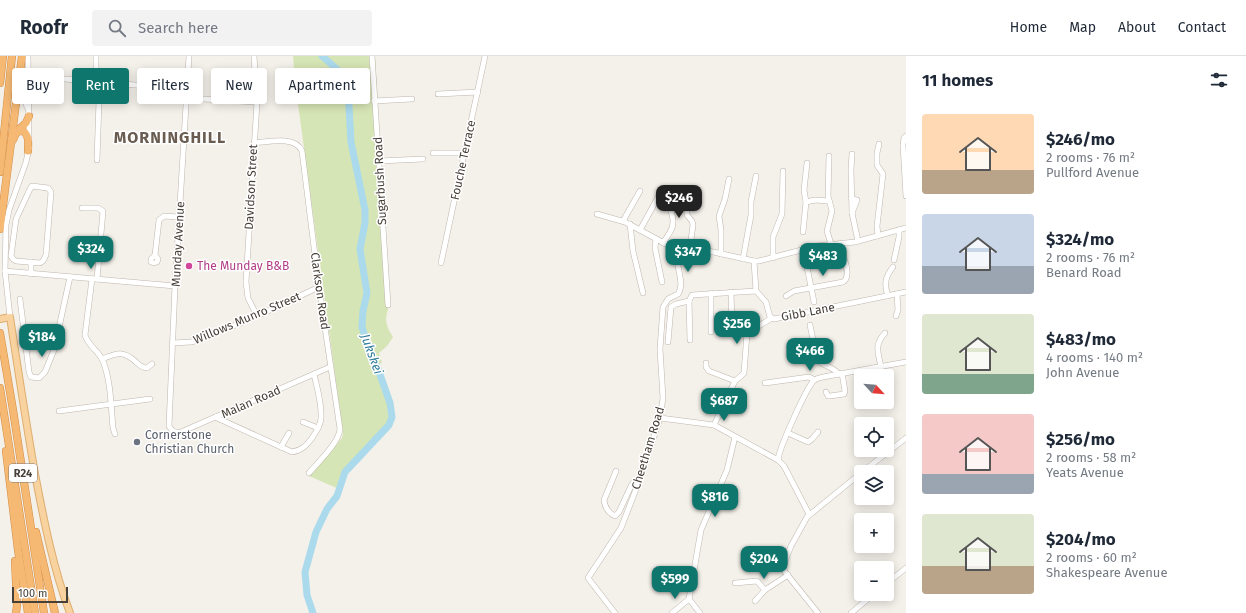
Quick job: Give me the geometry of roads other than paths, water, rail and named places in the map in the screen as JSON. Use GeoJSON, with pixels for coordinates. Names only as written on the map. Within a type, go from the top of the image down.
{"type":"FeatureCollection","features":[{"type":"Feature","properties":{"kind":"highway"},"geometry":{"type":"LineString","coordinates":[[0,83],[3,56]]}},
{"type":"Feature","properties":{"kind":"highway"},"geometry":{"type":"LineString","coordinates":[[0,172],[12,56]]}},
{"type":"Feature","properties":{"kind":"highway"},"geometry":{"type":"LineString","coordinates":[[0,229],[22,56]]}},
{"type":"Feature","properties":{"kind":"highway"},"geometry":{"type":"LineString","coordinates":[[10,156],[16,132],[26,122],[29,116]]}},
{"type":"Feature","properties":{"kind":"highway"},"geometry":{"type":"LineString","coordinates":[[16,132],[22,130],[27,134],[28,152]]}},
{"type":"Feature","properties":{"kind":"highway","name":"R24"},"geometry":{"type":"LineString","coordinates":[[0,333],[44,613]]}},
{"type":"Feature","properties":{"kind":"highway","name":"R24"},"geometry":{"type":"LineString","coordinates":[[0,388],[36,613]]}},
{"type":"Feature","properties":{"kind":"highway"},"geometry":{"type":"LineString","coordinates":[[3,412],[6,459],[28,613]]}},
{"type":"Feature","properties":{"kind":"highway"},"geometry":{"type":"LineString","coordinates":[[24,481],[54,613]]}},
{"type":"Feature","properties":{"kind":"highway"},"geometry":{"type":"LineString","coordinates":[[12,499],[16,573],[16,613]]}},
{"type":"Feature","properties":{"kind":"main road"},"geometry":{"type":"LineString","coordinates":[[5,318],[43,517],[63,594],[70,613]]}},
{"type":"Feature","properties":{"kind":"street"},"geometry":{"type":"LineString","coordinates":[[5,318],[7,220],[23,174],[28,152],[30,131],[28,56]]}},
{"type":"Feature","properties":{"kind":"street"},"geometry":{"type":"LineString","coordinates":[[96,56],[96,68]]}},
{"type":"Feature","properties":{"kind":"street","name":"Munday Avenue"},"geometry":{"type":"LineString","coordinates":[[188,68],[189,56]]}},
{"type":"Feature","properties":{"kind":"street","name":"Davidson Street"},"geometry":{"type":"LineString","coordinates":[[254,56],[255,68]]}},
{"type":"Feature","properties":{"kind":"street","name":"Sugarbush Road"},"geometry":{"type":"LineString","coordinates":[[372,56],[388,305]]}},
{"type":"Feature","properties":{"kind":"street","name":"Fouche Terrace"},"geometry":{"type":"LineString","coordinates":[[441,263],[485,56]]}},
{"type":"Feature","properties":{"kind":"street"},"geometry":{"type":"LineString","coordinates":[[438,94],[478,92]]}},
{"type":"Feature","properties":{"kind":"street"},"geometry":{"type":"LineString","coordinates":[[374,101],[412,99]]}},
{"type":"Feature","properties":{"kind":"street"},"geometry":{"type":"LineString","coordinates":[[96,160],[99,104]]}},
{"type":"Feature","properties":{"kind":"street","name":"Munday Avenue"},"geometry":{"type":"LineString","coordinates":[[172,431],[170,426],[175,286],[186,104]]}},
{"type":"Feature","properties":{"kind":"street","name":"Davidson Street"},"geometry":{"type":"LineString","coordinates":[[256,104],[246,282],[248,298],[256,316]]}},
{"type":"Feature","properties":{"kind":"street"},"geometry":{"type":"LineString","coordinates":[[906,136],[903,140],[906,196]]}},
{"type":"Feature","properties":{"kind":"street","name":"Clarkson Road"},"geometry":{"type":"LineString","coordinates":[[254,143],[291,141],[300,148],[339,424],[339,434],[336,441],[309,473]]}},
{"type":"Feature","properties":{"kind":"street"},"geometry":{"type":"LineString","coordinates":[[878,236],[877,226],[883,174],[878,165],[877,152],[879,144]]}},
{"type":"Feature","properties":{"kind":"street"},"geometry":{"type":"LineString","coordinates":[[433,153],[465,153]]}},
{"type":"Feature","properties":{"kind":"street"},"geometry":{"type":"LineString","coordinates":[[852,154],[852,198],[857,200],[852,214],[858,241]]}},
{"type":"Feature","properties":{"kind":"street"},"geometry":{"type":"LineString","coordinates":[[829,156],[828,196],[832,211],[827,231],[831,244]]}},
{"type":"Feature","properties":{"kind":"street"},"geometry":{"type":"LineString","coordinates":[[379,161],[423,159]]}},
{"type":"Feature","properties":{"kind":"street"},"geometry":{"type":"LineString","coordinates":[[803,232],[806,202],[804,190],[807,163]]}},
{"type":"Feature","properties":{"kind":"street"},"geometry":{"type":"LineString","coordinates":[[773,258],[773,237],[782,214],[783,171]]}},
{"type":"Feature","properties":{"kind":"street"},"geometry":{"type":"LineString","coordinates":[[743,259],[756,176]]}},
{"type":"Feature","properties":{"kind":"street"},"geometry":{"type":"LineString","coordinates":[[720,254],[721,228],[719,216],[725,199],[728,179]]}},
{"type":"Feature","properties":{"kind":"street"},"geometry":{"type":"LineString","coordinates":[[36,186],[50,188],[51,192],[45,259],[40,263],[31,262],[13,260],[11,256],[18,212],[30,187],[36,186]]}},
{"type":"Feature","properties":{"kind":"street"},"geometry":{"type":"LineString","coordinates":[[685,188],[687,215],[692,221],[693,225],[690,247]]}},
{"type":"Feature","properties":{"kind":"street"},"geometry":{"type":"LineString","coordinates":[[640,230],[662,190]]}},
{"type":"Feature","properties":{"kind":"street"},"geometry":{"type":"LineString","coordinates":[[623,221],[640,191]]}},
{"type":"Feature","properties":{"kind":"street"},"geometry":{"type":"LineString","coordinates":[[806,202],[815,200],[829,201]]}},
{"type":"Feature","properties":{"kind":"street"},"geometry":{"type":"LineString","coordinates":[[82,208],[100,209],[103,213],[85,336],[102,359],[107,374],[115,434]]}},
{"type":"Feature","properties":{"kind":"street"},"geometry":{"type":"LineString","coordinates":[[663,243],[673,227],[674,222],[671,211]]}},
{"type":"Feature","properties":{"kind":"street"},"geometry":{"type":"LineString","coordinates":[[597,214],[630,224],[677,250],[690,247],[699,248],[754,261],[831,244],[858,241],[906,228]]}},
{"type":"Feature","properties":{"kind":"street"},"geometry":{"type":"LineString","coordinates":[[155,255],[159,220],[164,216],[180,217]]}},
{"type":"Feature","properties":{"kind":"street"},"geometry":{"type":"LineString","coordinates":[[630,224],[633,251],[643,293]]}},
{"type":"Feature","properties":{"kind":"street"},"geometry":{"type":"LineString","coordinates":[[894,260],[899,230]]}},
{"type":"Feature","properties":{"kind":"street"},"geometry":{"type":"LineString","coordinates":[[656,239],[655,251],[662,282]]}},
{"type":"Feature","properties":{"kind":"street"},"geometry":{"type":"LineString","coordinates":[[786,296],[794,291],[846,281],[848,276],[839,244]]}},
{"type":"Feature","properties":{"kind":"street","name":"Cheetham Road"},"geometry":{"type":"LineString","coordinates":[[615,613],[588,578],[621,528],[640,479],[660,418],[663,398],[660,349],[663,307],[668,298],[677,295],[680,291],[681,285],[677,250]]}},
{"type":"Feature","properties":{"kind":"street"},"geometry":{"type":"LineString","coordinates":[[690,340],[689,302],[691,296],[693,294],[756,291],[754,261]]}},
{"type":"Feature","properties":{"kind":"street"},"geometry":{"type":"LineString","coordinates":[[31,262],[31,274]]}},
{"type":"Feature","properties":{"kind":"street"},"geometry":{"type":"LineString","coordinates":[[807,267],[814,302]]}},
{"type":"Feature","properties":{"kind":"street"},"geometry":{"type":"LineString","coordinates":[[888,296],[886,280],[893,267]]}},
{"type":"Feature","properties":{"kind":"street"},"geometry":{"type":"LineString","coordinates":[[5,271],[175,286]]}},
{"type":"Feature","properties":{"kind":"street"},"geometry":{"type":"LineString","coordinates":[[20,299],[29,372],[31,377],[39,378],[45,372],[54,350],[70,277]]}},
{"type":"Feature","properties":{"kind":"street","name":"Willows Munro Street"},"geometry":{"type":"LineString","coordinates":[[173,342],[198,341],[319,287]]}},
{"type":"Feature","properties":{"kind":"street","name":"Gibb Lane"},"geometry":{"type":"LineString","coordinates":[[756,291],[766,302],[772,318],[789,316],[906,292]]}},
{"type":"Feature","properties":{"kind":"street"},"geometry":{"type":"LineString","coordinates":[[731,292],[732,325]]}},
{"type":"Feature","properties":{"kind":"street"},"geometry":{"type":"LineString","coordinates":[[711,293],[711,332]]}},
{"type":"Feature","properties":{"kind":"street"},"geometry":{"type":"LineString","coordinates":[[896,316],[898,310],[897,294]]}},
{"type":"Feature","properties":{"kind":"street"},"geometry":{"type":"LineString","coordinates":[[668,342],[671,307],[676,304],[689,302]]}},
{"type":"Feature","properties":{"kind":"street"},"geometry":{"type":"LineString","coordinates":[[714,425],[735,381],[744,373],[747,333],[772,318]]}},
{"type":"Feature","properties":{"kind":"street"},"geometry":{"type":"LineString","coordinates":[[810,326],[817,359],[840,374],[845,391],[844,394],[830,396],[828,396],[826,392]]}},
{"type":"Feature","properties":{"kind":"street"},"geometry":{"type":"LineString","coordinates":[[881,367],[877,345],[886,333]]}},
{"type":"Feature","properties":{"kind":"street"},"geometry":{"type":"LineString","coordinates":[[102,359],[113,355],[123,354],[132,358],[142,367],[147,368],[152,364]]}},
{"type":"Feature","properties":{"kind":"street"},"geometry":{"type":"LineString","coordinates":[[778,460],[781,447],[808,389],[815,380],[906,362]]}},
{"type":"Feature","properties":{"kind":"street"},"geometry":{"type":"LineString","coordinates":[[706,363],[706,367],[712,373],[735,381]]}},
{"type":"Feature","properties":{"kind":"street","name":"Malan Road"},"geometry":{"type":"LineString","coordinates":[[172,431],[176,433],[180,432],[330,367]]}},
{"type":"Feature","properties":{"kind":"street"},"geometry":{"type":"LineString","coordinates":[[215,417],[292,452],[301,450],[309,442],[322,419],[314,374]]}},
{"type":"Feature","properties":{"kind":"street"},"geometry":{"type":"LineString","coordinates":[[766,384],[809,377],[815,380]]}},
{"type":"Feature","properties":{"kind":"street"},"geometry":{"type":"LineString","coordinates":[[59,411],[150,398]]}},
{"type":"Feature","properties":{"kind":"street"},"geometry":{"type":"LineString","coordinates":[[660,418],[714,425],[735,438],[778,460],[784,466],[810,514]]}},
{"type":"Feature","properties":{"kind":"street"},"geometry":{"type":"LineString","coordinates":[[303,422],[318,428]]}},
{"type":"Feature","properties":{"kind":"street"},"geometry":{"type":"LineString","coordinates":[[281,447],[289,432]]}},
{"type":"Feature","properties":{"kind":"street"},"geometry":{"type":"LineString","coordinates":[[788,433],[808,442],[818,432]]}},
{"type":"Feature","properties":{"kind":"street"},"geometry":{"type":"LineString","coordinates":[[672,613],[689,599],[701,530],[727,470],[735,438]]}},
{"type":"Feature","properties":{"kind":"street"},"geometry":{"type":"LineString","coordinates":[[872,465],[906,438]]}},
{"type":"Feature","properties":{"kind":"street"},"geometry":{"type":"LineString","coordinates":[[616,471],[604,500],[608,511],[612,515],[617,515],[633,483],[640,479]]}},
{"type":"Feature","properties":{"kind":"street"},"geometry":{"type":"LineString","coordinates":[[818,613],[788,575],[783,566],[798,532],[810,514],[854,479]]}},
{"type":"Feature","properties":{"kind":"street"},"geometry":{"type":"LineString","coordinates":[[894,578],[906,568]]}},
{"type":"Feature","properties":{"kind":"street"},"geometry":{"type":"LineString","coordinates":[[755,601],[765,590],[788,575]]}},
{"type":"Feature","properties":{"kind":"street"},"geometry":{"type":"LineString","coordinates":[[736,583],[757,581],[765,590]]}},
{"type":"Feature","properties":{"kind":"street"},"geometry":{"type":"LineString","coordinates":[[689,599],[700,613]]}},
{"type":"Feature","properties":{"kind":"street"},"geometry":{"type":"LineString","coordinates":[[851,613],[866,601]]}},
{"type":"Feature","properties":{"kind":"waterway","name":"Jukskei"},"geometry":{"type":"LineString","coordinates":[[313,613],[307,595],[305,572],[316,532],[327,509],[337,496],[345,472],[389,425],[392,417],[390,403],[377,366],[372,359],[362,327],[363,311],[367,293],[360,249],[365,223],[365,210],[351,142],[348,89],[340,72],[322,56]]}},
{"type":"Feature","properties":{"kind":"place","name":"The Munday B&B"},"geometry":{"type":"Point","coordinates":[189,266]}},
{"type":"Feature","properties":{"kind":"place","name":"Cornerstone Christian Church"},"geometry":{"type":"Point","coordinates":[137,442]}},
{"type":"Feature","properties":{"kind":"district","name":"MORNINGHILL"},"geometry":{"type":"Point","coordinates":[170,137]}}]}
